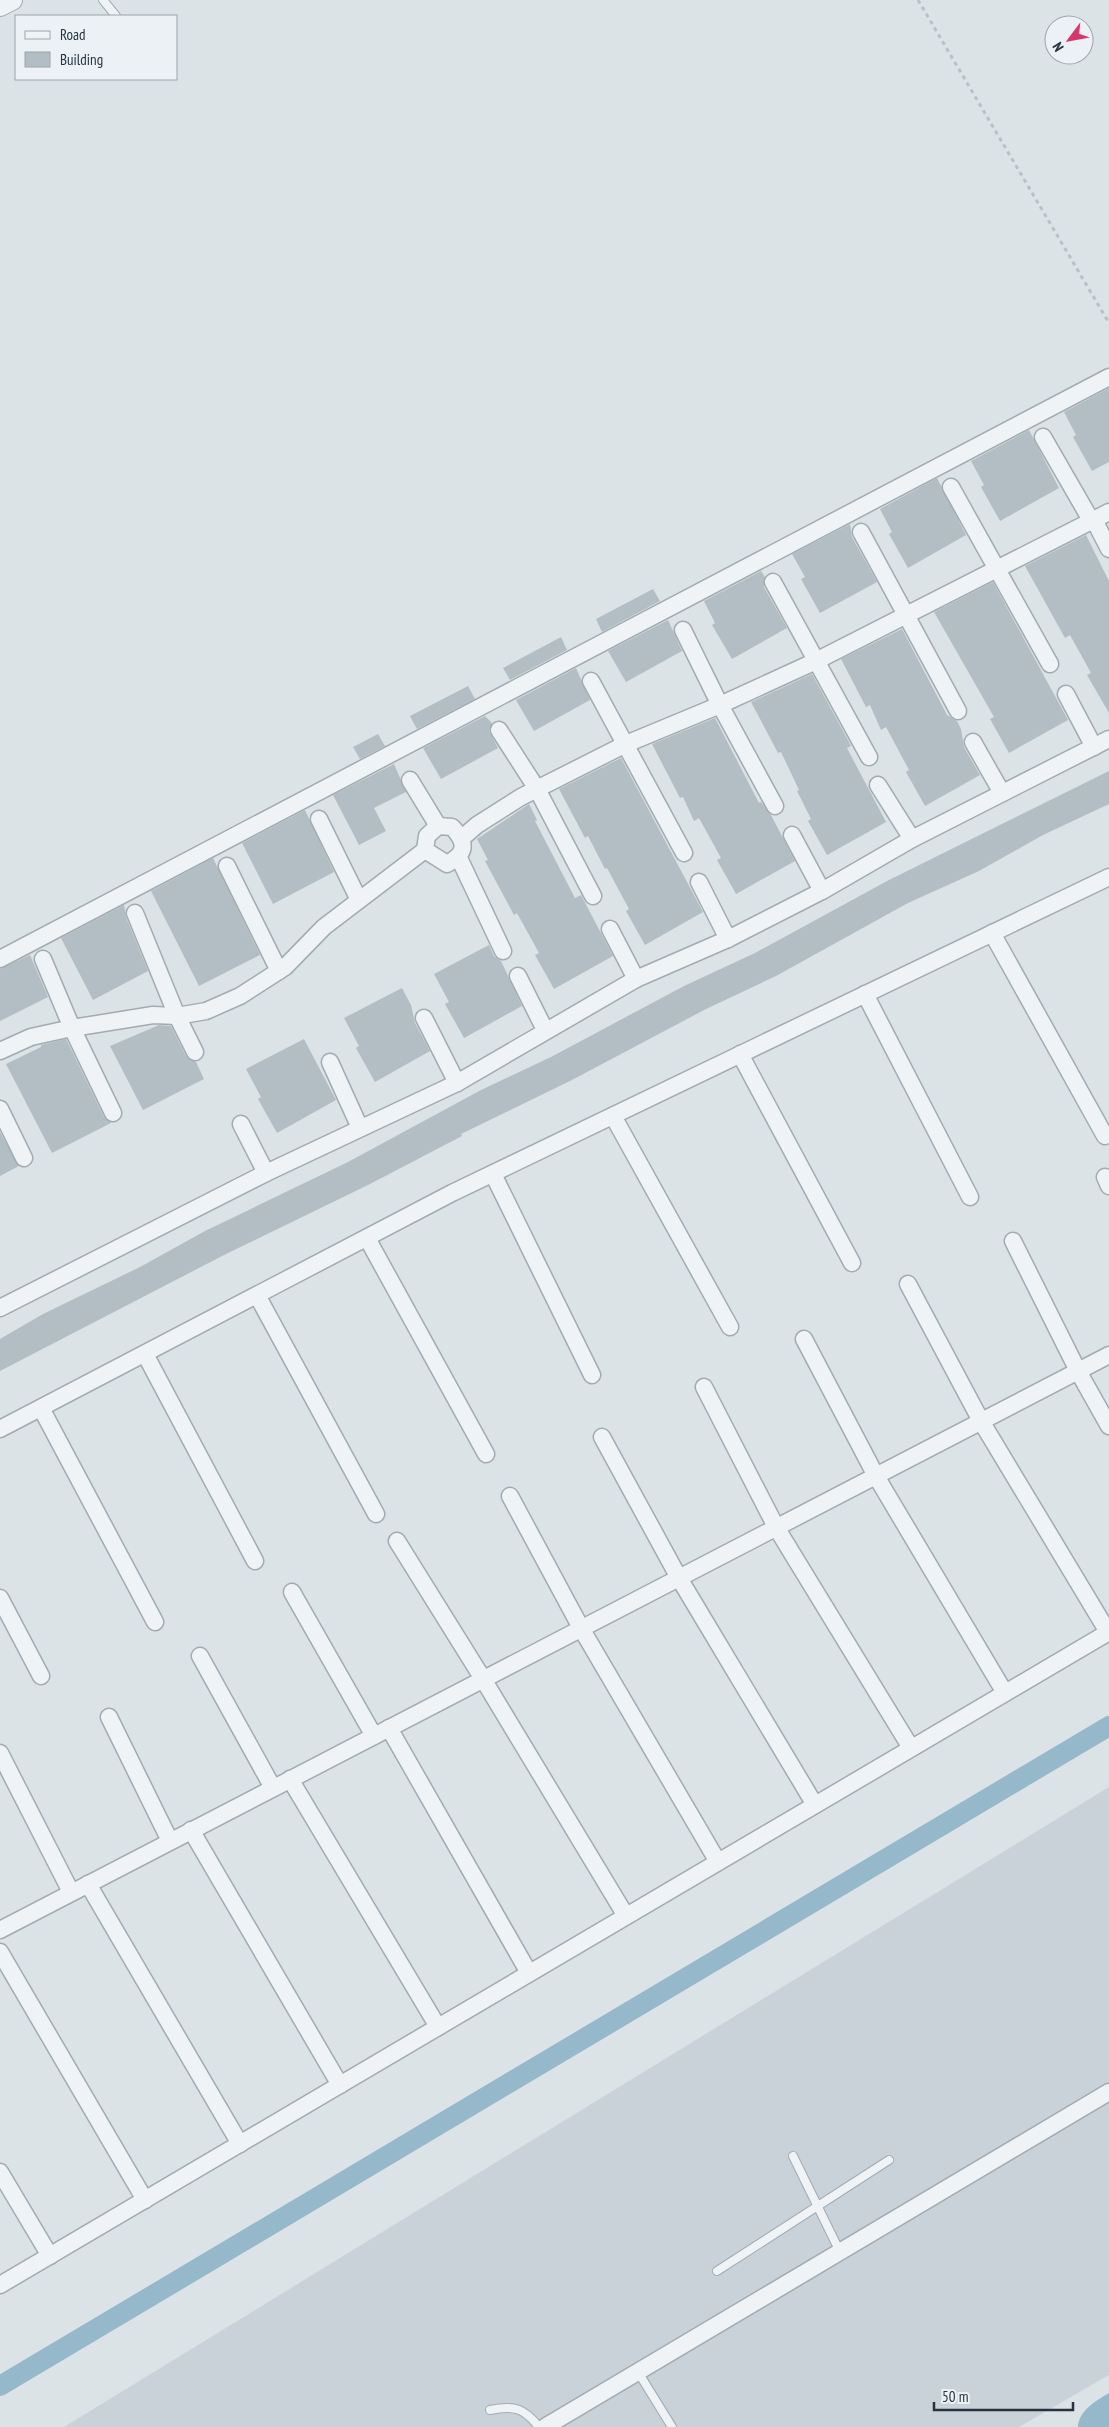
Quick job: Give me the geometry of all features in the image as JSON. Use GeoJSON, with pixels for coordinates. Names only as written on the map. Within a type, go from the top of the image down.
{"type":"FeatureCollection","features":[{"type":"Feature","properties":{"kind":"street"},"geometry":{"type":"LineString","coordinates":[[0,6],[11,0]]}},
{"type":"Feature","properties":{"kind":"street"},"geometry":{"type":"LineString","coordinates":[[0,959],[1109,377]]}},
{"type":"Feature","properties":{"kind":"street"},"geometry":{"type":"LineString","coordinates":[[1043,437],[1109,549]]}},
{"type":"Feature","properties":{"kind":"street"},"geometry":{"type":"LineString","coordinates":[[952,487],[1050,664]]}},
{"type":"Feature","properties":{"kind":"street"},"geometry":{"type":"LineString","coordinates":[[462,838],[477,825],[537,789],[626,744],[720,705],[816,661],[1109,512]]}},
{"type":"Feature","properties":{"kind":"street"},"geometry":{"type":"LineString","coordinates":[[861,532],[958,711]]}},
{"type":"Feature","properties":{"kind":"street"},"geometry":{"type":"LineString","coordinates":[[773,582],[869,757]]}},
{"type":"Feature","properties":{"kind":"street"},"geometry":{"type":"LineString","coordinates":[[683,630],[720,705],[775,806]]}},
{"type":"Feature","properties":{"kind":"street"},"geometry":{"type":"LineString","coordinates":[[591,681],[684,853]]}},
{"type":"Feature","properties":{"kind":"street"},"geometry":{"type":"LineString","coordinates":[[1066,694],[1094,747]]}},
{"type":"Feature","properties":{"kind":"street"},"geometry":{"type":"LineString","coordinates":[[499,730],[537,789],[593,896]]}},
{"type":"Feature","properties":{"kind":"street"},"geometry":{"type":"LineString","coordinates":[[0,1308],[266,1173],[457,1082],[636,979],[728,939],[822,891],[912,839],[1109,739]]}},
{"type":"Feature","properties":{"kind":"street"},"geometry":{"type":"LineString","coordinates":[[973,742],[1002,793]]}},
{"type":"Feature","properties":{"kind":"street"},"geometry":{"type":"LineString","coordinates":[[410,780],[438,826]]}},
{"type":"Feature","properties":{"kind":"street"},"geometry":{"type":"LineString","coordinates":[[878,785],[912,839]]}},
{"type":"Feature","properties":{"kind":"street"},"geometry":{"type":"LineString","coordinates":[[319,819],[359,900]]}},
{"type":"Feature","properties":{"kind":"street"},"geometry":{"type":"LineString","coordinates":[[0,1051],[31,1037],[72,1028],[153,1015],[177,1016],[206,1011],[240,996],[279,971],[324,927],[425,850],[427,836],[438,826],[452,827],[462,838],[463,848],[459,858],[447,864],[425,850]]}},
{"type":"Feature","properties":{"kind":"street"},"geometry":{"type":"LineString","coordinates":[[792,835],[822,891]]}},
{"type":"Feature","properties":{"kind":"street"},"geometry":{"type":"LineString","coordinates":[[459,858],[503,950]]}},
{"type":"Feature","properties":{"kind":"street"},"geometry":{"type":"LineString","coordinates":[[227,866],[279,971]]}},
{"type":"Feature","properties":{"kind":"street"},"geometry":{"type":"LineString","coordinates":[[0,1429],[492,1174],[1109,877]]}},
{"type":"Feature","properties":{"kind":"street"},"geometry":{"type":"LineString","coordinates":[[699,882],[728,939]]}},
{"type":"Feature","properties":{"kind":"street"},"geometry":{"type":"LineString","coordinates":[[135,913],[177,1016],[195,1052]]}},
{"type":"Feature","properties":{"kind":"street"},"geometry":{"type":"LineString","coordinates":[[610,929],[636,979]]}},
{"type":"Feature","properties":{"kind":"street"},"geometry":{"type":"LineString","coordinates":[[992,933],[1105,1136]]}},
{"type":"Feature","properties":{"kind":"street"},"geometry":{"type":"LineString","coordinates":[[43,959],[72,1028],[113,1113]]}},
{"type":"Feature","properties":{"kind":"street"},"geometry":{"type":"LineString","coordinates":[[518,976],[545,1030]]}},
{"type":"Feature","properties":{"kind":"street"},"geometry":{"type":"LineString","coordinates":[[865,994],[970,1197]]}},
{"type":"Feature","properties":{"kind":"street"},"geometry":{"type":"LineString","coordinates":[[424,1018],[457,1082]]}},
{"type":"Feature","properties":{"kind":"street"},"geometry":{"type":"LineString","coordinates":[[740,1054],[852,1264]]}},
{"type":"Feature","properties":{"kind":"street"},"geometry":{"type":"LineString","coordinates":[[330,1062],[360,1128]]}},
{"type":"Feature","properties":{"kind":"street"},"geometry":{"type":"LineString","coordinates":[[0,1109],[24,1158]]}},
{"type":"Feature","properties":{"kind":"street"},"geometry":{"type":"LineString","coordinates":[[613,1116],[730,1327]]}},
{"type":"Feature","properties":{"kind":"street"},"geometry":{"type":"LineString","coordinates":[[241,1124],[266,1173]]}},
{"type":"Feature","properties":{"kind":"street"},"geometry":{"type":"LineString","coordinates":[[492,1174],[592,1375]]}},
{"type":"Feature","properties":{"kind":"street"},"geometry":{"type":"LineString","coordinates":[[367,1238],[486,1454]]}},
{"type":"Feature","properties":{"kind":"street"},"geometry":{"type":"LineString","coordinates":[[1013,1241],[1078,1371],[1109,1426]]}},
{"type":"Feature","properties":{"kind":"street"},"geometry":{"type":"LineString","coordinates":[[0,2285],[1109,1632],[981,1421],[908,1284]]}},
{"type":"Feature","properties":{"kind":"street"},"geometry":{"type":"LineString","coordinates":[[257,1295],[376,1514]]}},
{"type":"Feature","properties":{"kind":"street"},"geometry":{"type":"LineString","coordinates":[[804,1338],[876,1476],[1004,1693]]}},
{"type":"Feature","properties":{"kind":"street"},"geometry":{"type":"LineString","coordinates":[[145,1354],[255,1561]]}},
{"type":"Feature","properties":{"kind":"street"},"geometry":{"type":"LineString","coordinates":[[0,1930],[1109,1354]]}},
{"type":"Feature","properties":{"kind":"street"},"geometry":{"type":"LineString","coordinates":[[704,1387],[776,1527],[911,1748]]}},
{"type":"Feature","properties":{"kind":"street"},"geometry":{"type":"LineString","coordinates":[[41,1408],[155,1622]]}},
{"type":"Feature","properties":{"kind":"street"},"geometry":{"type":"LineString","coordinates":[[602,1437],[679,1578],[815,1805]]}},
{"type":"Feature","properties":{"kind":"street"},"geometry":{"type":"LineString","coordinates":[[510,1496],[581,1628],[718,1862]]}},
{"type":"Feature","properties":{"kind":"street"},"geometry":{"type":"LineString","coordinates":[[397,1541],[626,1916]]}},
{"type":"Feature","properties":{"kind":"street"},"geometry":{"type":"LineString","coordinates":[[292,1592],[374,1736]]}},
{"type":"Feature","properties":{"kind":"street"},"geometry":{"type":"LineString","coordinates":[[0,1598],[40,1676]]}},
{"type":"Feature","properties":{"kind":"street"},"geometry":{"type":"LineString","coordinates":[[200,1656],[273,1788]]}},
{"type":"Feature","properties":{"kind":"street"},"geometry":{"type":"LineString","coordinates":[[109,1717],[170,1841]]}},
{"type":"Feature","properties":{"kind":"street"},"geometry":{"type":"LineString","coordinates":[[389,1728],[529,1973]]}},
{"type":"Feature","properties":{"kind":"street"},"geometry":{"type":"LineString","coordinates":[[0,1753],[71,1892]]}},
{"type":"Feature","properties":{"kind":"street"},"geometry":{"type":"LineString","coordinates":[[290,1780],[438,2027]]}},
{"type":"Feature","properties":{"kind":"street"},"geometry":{"type":"LineString","coordinates":[[191,1830],[340,2085]]}},
{"type":"Feature","properties":{"kind":"street"},"geometry":{"type":"LineString","coordinates":[[88,1884],[240,2144]]}},
{"type":"Feature","properties":{"kind":"street"},"geometry":{"type":"LineString","coordinates":[[0,1952],[145,2200]]}},
{"type":"Feature","properties":{"kind":"street"},"geometry":{"type":"LineString","coordinates":[[545,2427],[1109,2092]]}},
{"type":"Feature","properties":{"kind":"street"},"geometry":{"type":"LineString","coordinates":[[0,2172],[50,2256]]}},
{"type":"Feature","properties":{"kind":"lane"},"geometry":{"type":"LineString","coordinates":[[103,0],[115,15]]}},
{"type":"Feature","properties":{"kind":"lane"},"geometry":{"type":"LineString","coordinates":[[794,2156],[817,2208],[840,2252]]}},
{"type":"Feature","properties":{"kind":"lane"},"geometry":{"type":"LineString","coordinates":[[717,2271],[889,2160]]}},
{"type":"Feature","properties":{"kind":"lane"},"geometry":{"type":"LineString","coordinates":[[638,2372],[672,2427]]}},
{"type":"Feature","properties":{"kind":"lane"},"geometry":{"type":"LineString","coordinates":[[490,2410],[508,2406],[521,2410],[539,2427]]}},
{"type":"Feature","properties":{"kind":"path"},"geometry":{"type":"LineString","coordinates":[[918,0],[1109,323]]}},
{"type":"Feature","properties":{"kind":"shaded area"},"geometry":{"type":"Polygon","coordinates":[[[1109,1787],[1109,2375],[1019,2427],[64,2427],[1109,1787]]]}},
{"type":"Feature","properties":{"kind":"water"},"geometry":{"type":"Polygon","coordinates":[[[1109,2393],[1109,2427],[1078,2427],[1081,2416],[1085,2411],[1109,2393]]]}},
{"type":"Feature","properties":{"kind":"building"},"geometry":{"type":"Polygon","coordinates":[[[1109,388],[1109,462],[1092,471],[1073,437],[1076,435],[1064,412],[1109,388]]]}},
{"type":"Feature","properties":{"kind":"building"},"geometry":{"type":"Polygon","coordinates":[[[1029,430],[1059,488],[1000,521],[981,487],[984,485],[971,461],[1029,430]]]}},
{"type":"Feature","properties":{"kind":"building"},"geometry":{"type":"Polygon","coordinates":[[[937,478],[966,535],[908,568],[889,534],[892,532],[880,509],[937,478]]]}},
{"type":"Feature","properties":{"kind":"building"},"geometry":{"type":"Polygon","coordinates":[[[850,524],[852,537],[877,582],[820,613],[801,579],[805,577],[792,554],[850,524]]]}},
{"type":"Feature","properties":{"kind":"building"},"geometry":{"type":"Polygon","coordinates":[[[1086,535],[1109,581],[1109,713],[1087,675],[1091,673],[1070,635],[1065,638],[1025,566],[1086,535]]]}},
{"type":"Feature","properties":{"kind":"building"},"geometry":{"type":"Polygon","coordinates":[[[761,571],[765,577],[764,587],[787,628],[732,659],[712,625],[715,623],[704,601],[761,571]]]}},
{"type":"Feature","properties":{"kind":"building"},"geometry":{"type":"Polygon","coordinates":[[[993,582],[1068,720],[1009,753],[990,719],[994,717],[934,612],[993,582]]]}},
{"type":"Feature","properties":{"kind":"building"},"geometry":{"type":"Polygon","coordinates":[[[653,589],[660,601],[602,632],[596,619],[653,589]]]}},
{"type":"Feature","properties":{"kind":"building"},"geometry":{"type":"Polygon","coordinates":[[[668,620],[682,651],[626,682],[608,651],[668,620]]]}},
{"type":"Feature","properties":{"kind":"building"},"geometry":{"type":"Polygon","coordinates":[[[902,629],[947,715],[957,721],[961,729],[964,747],[980,775],[925,806],[906,772],[909,770],[886,727],[881,730],[870,705],[866,707],[841,659],[902,629]]]}},
{"type":"Feature","properties":{"kind":"building"},"geometry":{"type":"Polygon","coordinates":[[[561,637],[567,650],[510,680],[503,668],[561,637]]]}},
{"type":"Feature","properties":{"kind":"building"},"geometry":{"type":"Polygon","coordinates":[[[576,668],[590,700],[534,731],[516,700],[576,668]]]}},
{"type":"Feature","properties":{"kind":"building"},"geometry":{"type":"Polygon","coordinates":[[[812,674],[851,746],[847,748],[886,822],[827,855],[808,821],[811,819],[781,752],[778,753],[751,702],[812,674]]]}},
{"type":"Feature","properties":{"kind":"building"},"geometry":{"type":"Polygon","coordinates":[[[468,686],[475,699],[417,729],[410,716],[468,686]]]}},
{"type":"Feature","properties":{"kind":"building"},"geometry":{"type":"Polygon","coordinates":[[[485,716],[492,723],[489,731],[498,748],[441,779],[423,748],[485,716]]]}},
{"type":"Feature","properties":{"kind":"building"},"geometry":{"type":"Polygon","coordinates":[[[715,718],[759,803],[761,802],[771,815],[795,861],[736,894],[717,860],[721,858],[699,818],[694,821],[683,797],[680,798],[652,744],[715,718]]]}},
{"type":"Feature","properties":{"kind":"building"},"geometry":{"type":"Polygon","coordinates":[[[378,734],[385,746],[360,759],[353,747],[378,734]]]}},
{"type":"Feature","properties":{"kind":"building"},"geometry":{"type":"Polygon","coordinates":[[[621,758],[703,912],[645,945],[626,911],[629,909],[607,868],[605,869],[588,836],[585,838],[559,789],[621,758]]]}},
{"type":"Feature","properties":{"kind":"building"},"geometry":{"type":"Polygon","coordinates":[[[394,764],[406,792],[374,808],[386,831],[359,845],[333,795],[394,764]]]}},
{"type":"Feature","properties":{"kind":"building"},"geometry":{"type":"Polygon","coordinates":[[[1109,771],[1109,804],[1043,835],[979,871],[908,903],[776,976],[706,1009],[572,1080],[461,1134],[462,1136],[370,1184],[226,1254],[0,1371],[0,1339],[43,1314],[140,1267],[205,1231],[348,1162],[481,1090],[551,1057],[684,986],[755,953],[887,881],[1109,771]]]}},
{"type":"Feature","properties":{"kind":"building"},"geometry":{"type":"Polygon","coordinates":[[[529,804],[537,820],[535,821],[575,898],[581,895],[613,956],[554,989],[535,955],[539,953],[517,913],[514,915],[485,861],[488,860],[477,839],[529,804]]]}},
{"type":"Feature","properties":{"kind":"building"},"geometry":{"type":"Polygon","coordinates":[[[305,810],[334,872],[273,904],[242,843],[305,810]]]}},
{"type":"Feature","properties":{"kind":"building"},"geometry":{"type":"Polygon","coordinates":[[[213,858],[260,955],[199,986],[151,891],[213,858]]]}},
{"type":"Feature","properties":{"kind":"building"},"geometry":{"type":"Polygon","coordinates":[[[124,905],[126,917],[148,971],[93,1000],[61,938],[124,905]]]}},
{"type":"Feature","properties":{"kind":"building"},"geometry":{"type":"Polygon","coordinates":[[[489,945],[494,956],[501,961],[522,1006],[464,1038],[445,1004],[449,1002],[434,974],[489,945]]]}},
{"type":"Feature","properties":{"kind":"building"},"geometry":{"type":"Polygon","coordinates":[[[30,955],[48,997],[0,1021],[0,969],[30,955]]]}},
{"type":"Feature","properties":{"kind":"building"},"geometry":{"type":"Polygon","coordinates":[[[402,988],[411,1005],[415,1023],[430,1051],[375,1082],[356,1048],[359,1046],[344,1018],[402,988]]]}},
{"type":"Feature","properties":{"kind":"building"},"geometry":{"type":"Polygon","coordinates":[[[159,1025],[171,1026],[186,1056],[196,1062],[204,1079],[143,1110],[110,1046],[159,1025]]]}},
{"type":"Feature","properties":{"kind":"building"},"geometry":{"type":"Polygon","coordinates":[[[66,1039],[104,1117],[111,1123],[52,1153],[6,1064],[41,1047],[41,1045],[66,1039]]]}},
{"type":"Feature","properties":{"kind":"building"},"geometry":{"type":"Polygon","coordinates":[[[304,1039],[336,1100],[277,1133],[258,1099],[261,1097],[246,1069],[304,1039]]]}},
{"type":"Feature","properties":{"kind":"building"},"geometry":{"type":"Polygon","coordinates":[[[0,1132],[19,1166],[0,1176],[0,1132]]]}},
{"type":"Feature","properties":{"kind":"waterway"},"geometry":{"type":"LineString","coordinates":[[0,2386],[1109,1726]]}}]}
